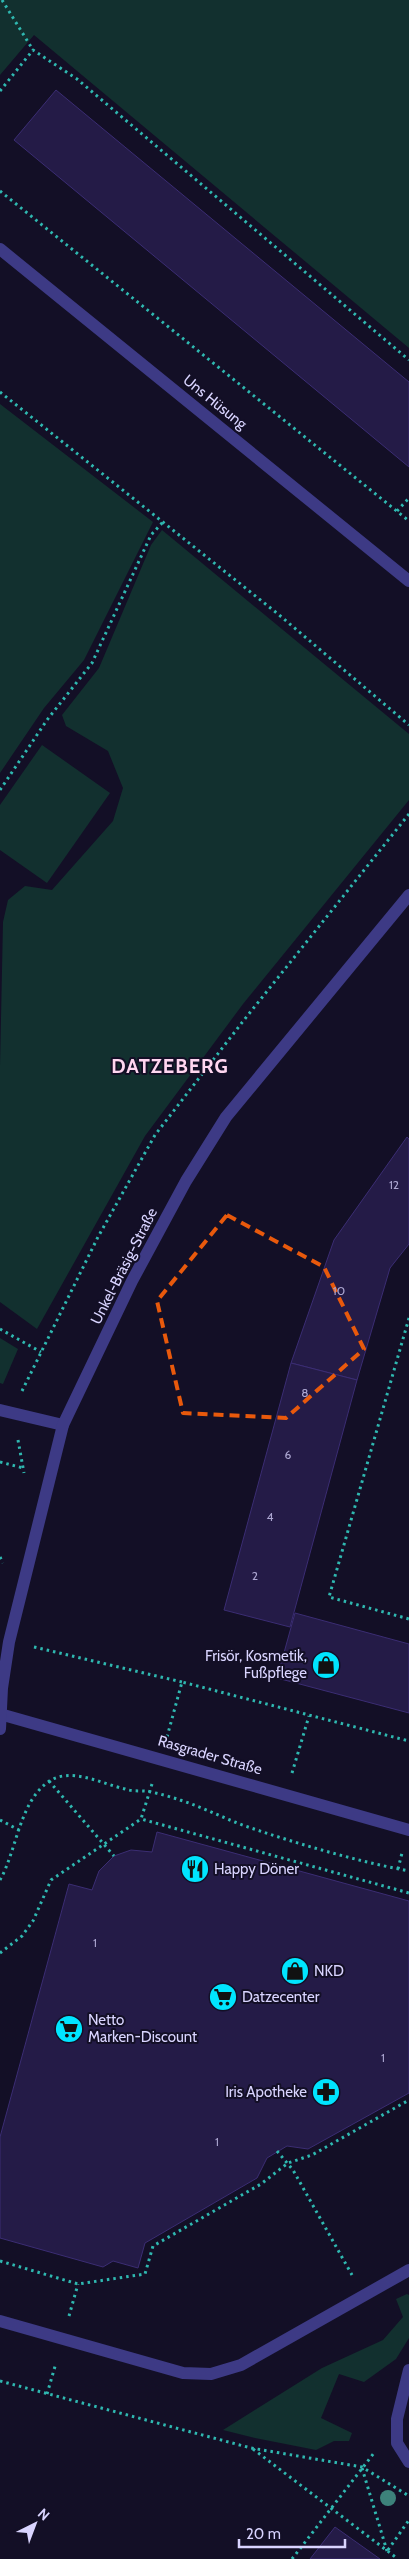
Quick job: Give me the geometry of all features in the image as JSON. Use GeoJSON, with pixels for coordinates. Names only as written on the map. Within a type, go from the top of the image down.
{"type":"FeatureCollection","features":[{"type":"Feature","properties":{"kind":"street","name":"Uns Hüsung"},"geometry":{"type":"LineString","coordinates":[[0,249],[409,581]]}},
{"type":"Feature","properties":{"kind":"street","name":"Unkel-Bräsig-Straße"},"geometry":{"type":"LineString","coordinates":[[0,1729],[2,1688],[9,1642],[63,1425],[132,1281],[186,1181],[226,1118],[409,895]]}},
{"type":"Feature","properties":{"kind":"street"},"geometry":{"type":"LineString","coordinates":[[0,1410],[63,1425]]}},
{"type":"Feature","properties":{"kind":"street","name":"Rasgrader Straße"},"geometry":{"type":"LineString","coordinates":[[0,1714],[409,1830]]}},
{"type":"Feature","properties":{"kind":"street"},"geometry":{"type":"LineString","coordinates":[[0,2322],[183,2373],[211,2374],[241,2365],[409,2270]]}},
{"type":"Feature","properties":{"kind":"street"},"geometry":{"type":"LineString","coordinates":[[409,2370],[397,2419],[397,2443],[409,2462]]}},
{"type":"Feature","properties":{"kind":"path"},"geometry":{"type":"LineString","coordinates":[[2,0],[33,50],[77,79],[409,360]]}},
{"type":"Feature","properties":{"kind":"path"},"geometry":{"type":"LineString","coordinates":[[0,91],[33,50]]}},
{"type":"Feature","properties":{"kind":"path"},"geometry":{"type":"LineString","coordinates":[[0,191],[409,521]]}},
{"type":"Feature","properties":{"kind":"path"},"geometry":{"type":"LineString","coordinates":[[0,392],[278,614],[409,725]]}},
{"type":"Feature","properties":{"kind":"path"},"geometry":{"type":"LineString","coordinates":[[397,511],[409,498]]}},
{"type":"Feature","properties":{"kind":"path"},"geometry":{"type":"LineString","coordinates":[[0,790],[47,720],[92,663],[151,535],[163,522]]}},
{"type":"Feature","properties":{"kind":"path"},"geometry":{"type":"LineString","coordinates":[[409,1318],[329,1596],[409,1619]]}},
{"type":"Feature","properties":{"kind":"path"},"geometry":{"type":"LineString","coordinates":[[0,1329],[41,1352]]}},
{"type":"Feature","properties":{"kind":"path"},"geometry":{"type":"LineString","coordinates":[[0,1462],[23,1468]]}},
{"type":"Feature","properties":{"kind":"path"},"geometry":{"type":"LineString","coordinates":[[9,1642],[182,1682],[409,1741]]}},
{"type":"Feature","properties":{"kind":"path"},"geometry":{"type":"LineString","coordinates":[[160,1758],[182,1682]]}},
{"type":"Feature","properties":{"kind":"path"},"geometry":{"type":"LineString","coordinates":[[286,1794],[308,1716]]}},
{"type":"Feature","properties":{"kind":"path"},"geometry":{"type":"LineString","coordinates":[[0,1880],[14,1851],[19,1830],[38,1792],[49,1781],[65,1775],[80,1776],[128,1790],[150,1791],[182,1801],[250,1828],[340,1854],[409,1871]]}},
{"type":"Feature","properties":{"kind":"path"},"geometry":{"type":"LineString","coordinates":[[49,1781],[114,1856]]}},
{"type":"Feature","properties":{"kind":"path"},"geometry":{"type":"LineString","coordinates":[[0,1953],[22,1936],[33,1921],[51,1880],[142,1819],[150,1791]]}},
{"type":"Feature","properties":{"kind":"path"},"geometry":{"type":"LineString","coordinates":[[142,1819],[409,1892]]}},
{"type":"Feature","properties":{"kind":"path"},"geometry":{"type":"LineString","coordinates":[[0,1820],[19,1830]]}},
{"type":"Feature","properties":{"kind":"path"},"geometry":{"type":"LineString","coordinates":[[0,2261],[78,2284],[145,2274],[153,2246],[261,2184],[288,2163],[312,2155],[409,2100]]}},
{"type":"Feature","properties":{"kind":"path"},"geometry":{"type":"LineString","coordinates":[[277,2152],[288,2163],[364,2296]]}},
{"type":"Feature","properties":{"kind":"path"},"geometry":{"type":"LineString","coordinates":[[0,2381],[251,2448],[362,2467],[409,2496]]}},
{"type":"Feature","properties":{"kind":"path"},"geometry":{"type":"LineString","coordinates":[[292,2559],[330,2507],[375,2452],[397,2443]]}},
{"type":"Feature","properties":{"kind":"path"},"geometry":{"type":"LineString","coordinates":[[251,2448],[398,2559]]}},
{"type":"Feature","properties":{"kind":"path"},"geometry":{"type":"LineString","coordinates":[[362,2467],[387,2551]]}},
{"type":"Feature","properties":{"kind":"path"},"geometry":{"type":"LineString","coordinates":[[387,2551],[409,2520]]}},
{"type":"Feature","properties":{"kind":"highlighted area"},"geometry":{"type":"Polygon","coordinates":[[[227,1215],[324,1267],[364,1349],[286,1418],[183,1413],[157,1301],[227,1215]]]}},
{"type":"Feature","properties":{"kind":"green space"},"geometry":{"type":"Polygon","coordinates":[[[0,0],[409,0],[409,348],[34,35],[0,75],[0,0]]]}},
{"type":"Feature","properties":{"kind":"green space"},"geometry":{"type":"Polygon","coordinates":[[[0,404],[153,522],[84,660],[44,708],[0,773],[0,404]]]}},
{"type":"Feature","properties":{"kind":"green space"},"geometry":{"type":"Polygon","coordinates":[[[162,530],[409,734],[409,800],[243,1004],[145,1136],[37,1329],[0,1302],[0,1066],[3,922],[8,900],[25,886],[52,890],[113,821],[123,788],[108,751],[66,726],[62,715],[99,668],[151,545],[162,530]]]}},
{"type":"Feature","properties":{"kind":"green space"},"geometry":{"type":"Polygon","coordinates":[[[42,745],[110,793],[47,883],[0,850],[0,805],[42,745]]]}},
{"type":"Feature","properties":{"kind":"green space"},"geometry":{"type":"Polygon","coordinates":[[[0,1338],[18,1349],[3,1384],[0,1383],[0,1338]]]}},
{"type":"Feature","properties":{"kind":"green space"},"geometry":{"type":"Polygon","coordinates":[[[407,2294],[409,2295],[409,2338],[396,2359],[364,2382],[339,2374],[321,2418],[352,2433],[349,2441],[334,2441],[316,2450],[223,2430],[322,2368],[383,2340],[403,2317],[396,2299],[407,2294]]]}},
{"type":"Feature","properties":{"kind":"building"},"geometry":{"type":"Polygon","coordinates":[[[56,90],[409,382],[409,467],[14,140],[56,90]]]}},
{"type":"Feature","properties":{"kind":"building"},"geometry":{"type":"Polygon","coordinates":[[[407,1137],[409,1139],[409,1244],[390,1268],[357,1380],[291,1363],[334,1240],[407,1137]]]}},
{"type":"Feature","properties":{"kind":"building"},"geometry":{"type":"Polygon","coordinates":[[[291,1363],[357,1380],[290,1627],[224,1610],[291,1363]]]}},
{"type":"Feature","properties":{"kind":"building"},"geometry":{"type":"Polygon","coordinates":[[[295,1613],[409,1644],[409,1713],[277,1678],[295,1613]]]}},
{"type":"Feature","properties":{"kind":"building","name":"Datzecenter"},"geometry":{"type":"Polygon","coordinates":[[[157,1832],[409,1901],[409,2093],[308,2149],[287,2146],[267,2158],[257,2178],[145,2243],[138,2268],[113,2261],[103,2267],[0,2238],[0,2137],[69,1884],[92,1890],[99,1871],[114,1856],[131,1850],[152,1852],[157,1832]]]}},
{"type":"Feature","properties":{"kind":"building"},"geometry":{"type":"Polygon","coordinates":[[[335,2527],[380,2559],[310,2559],[335,2527]]]}},
{"type":"Feature","properties":{"kind":"place","name":"Frisör, Kosmetik, Fußpflege"},"geometry":{"type":"Point","coordinates":[326,1665]}},
{"type":"Feature","properties":{"kind":"place","name":"Happy Döner"},"geometry":{"type":"Point","coordinates":[195,1869]}},
{"type":"Feature","properties":{"kind":"place","name":"NKD"},"geometry":{"type":"Point","coordinates":[295,1971]}},
{"type":"Feature","properties":{"kind":"place","name":"Datzecenter"},"geometry":{"type":"Point","coordinates":[223,1997]}},
{"type":"Feature","properties":{"kind":"place","name":"Netto Marken-Discount"},"geometry":{"type":"Point","coordinates":[69,2029]}},
{"type":"Feature","properties":{"kind":"place","name":"Iris Apotheke"},"geometry":{"type":"Point","coordinates":[326,2092]}},
{"type":"Feature","properties":{"kind":"district","name":"DATZEBERG"},"geometry":{"type":"Point","coordinates":[170,1066]}}]}
